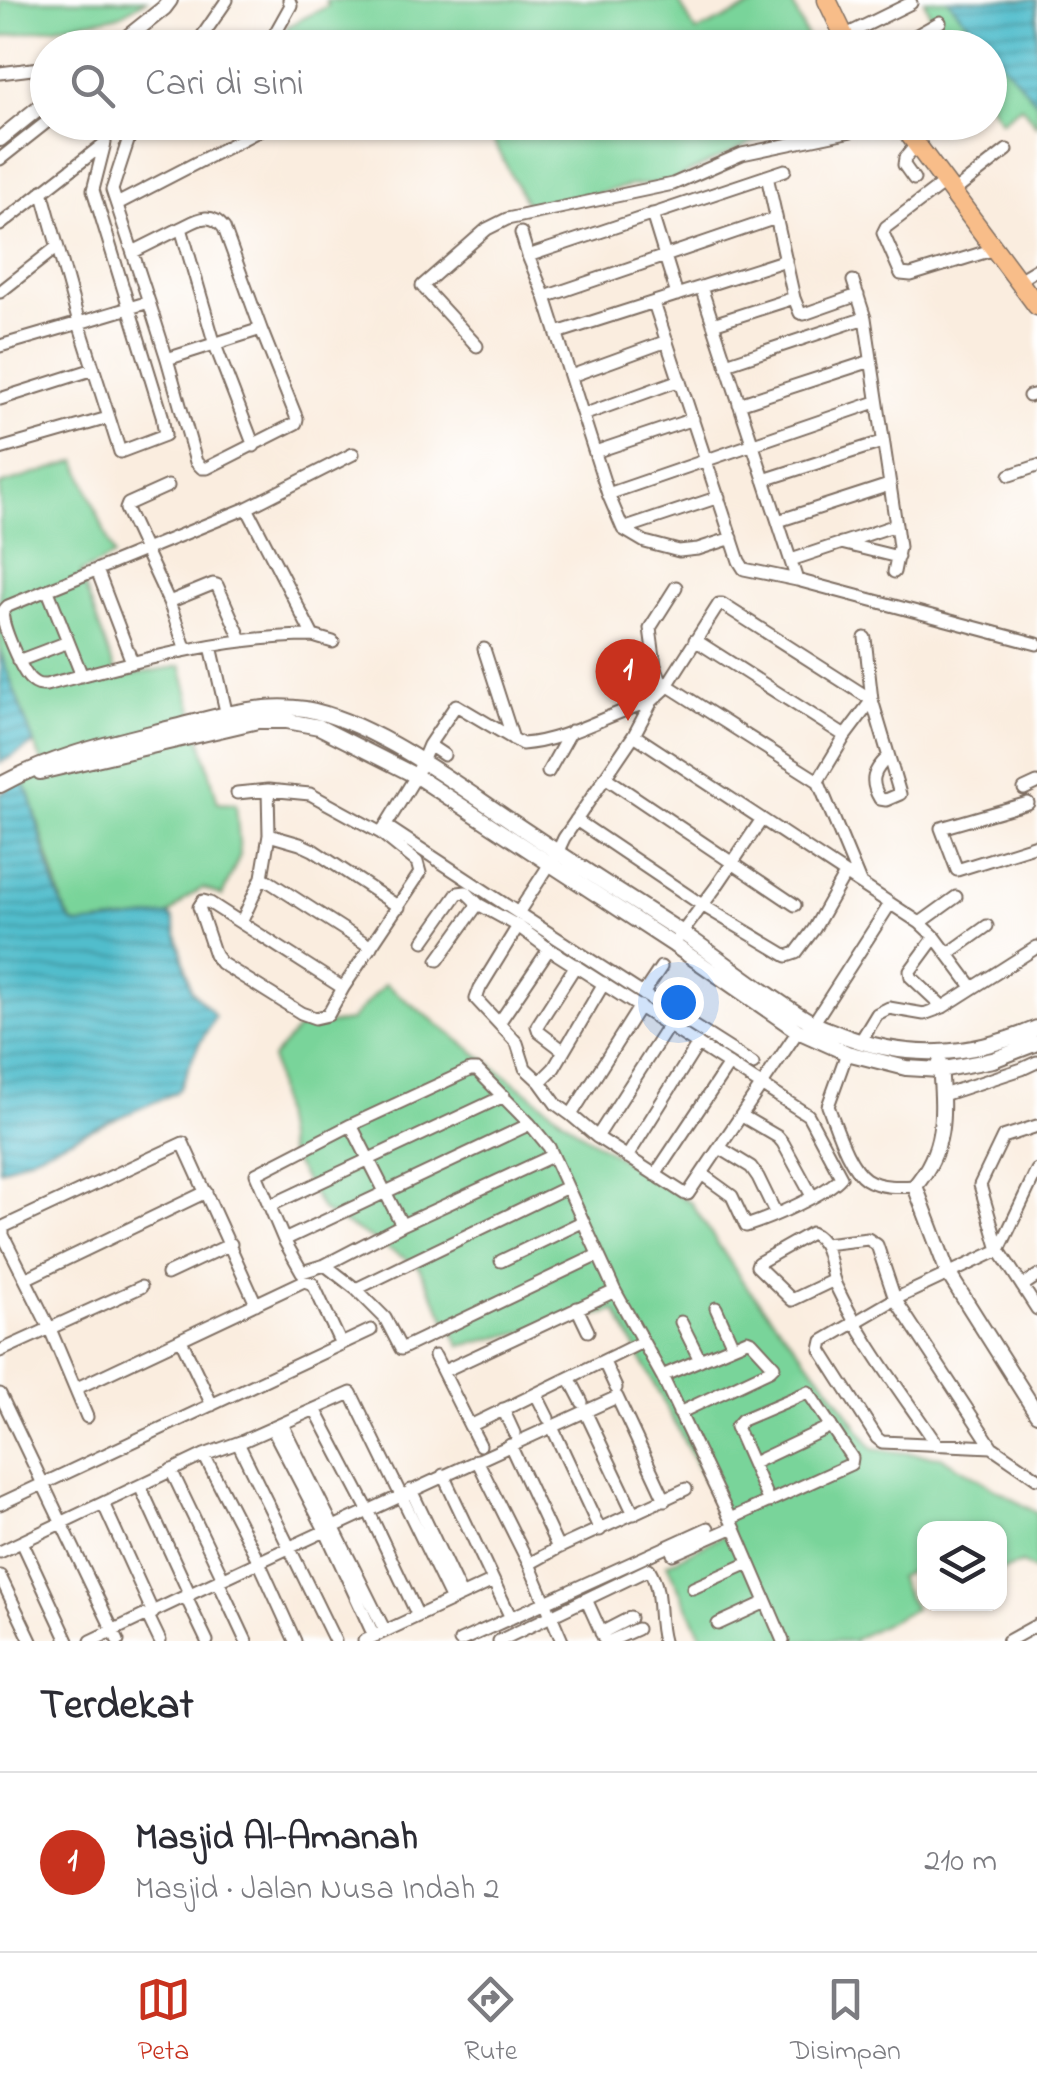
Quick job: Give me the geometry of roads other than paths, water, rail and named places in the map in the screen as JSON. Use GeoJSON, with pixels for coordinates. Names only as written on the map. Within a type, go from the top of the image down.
{"type":"FeatureCollection","features":[{"type":"Feature","properties":{"kind":"main road"},"geometry":{"type":"LineString","coordinates":[[827,0],[841,30]]}},
{"type":"Feature","properties":{"kind":"main road"},"geometry":{"type":"LineString","coordinates":[[912,140],[1037,306]]}},
{"type":"Feature","properties":{"kind":"street"},"geometry":{"type":"LineString","coordinates":[[136,30],[170,0]]}},
{"type":"Feature","properties":{"kind":"street"},"geometry":{"type":"LineString","coordinates":[[207,30],[227,0]]}},
{"type":"Feature","properties":{"kind":"street"},"geometry":{"type":"LineString","coordinates":[[277,30],[290,0]]}},
{"type":"Feature","properties":{"kind":"street"},"geometry":{"type":"LineString","coordinates":[[866,30],[911,2]]}},
{"type":"Feature","properties":{"kind":"street"},"geometry":{"type":"LineString","coordinates":[[926,30],[940,22]]}},
{"type":"Feature","properties":{"kind":"street"},"geometry":{"type":"LineString","coordinates":[[0,63],[1,73],[30,70]]}},
{"type":"Feature","properties":{"kind":"street"},"geometry":{"type":"LineString","coordinates":[[0,138],[30,114]]}},
{"type":"Feature","properties":{"kind":"street"},"geometry":{"type":"LineString","coordinates":[[0,158],[30,135]]}},
{"type":"Feature","properties":{"kind":"street"},"geometry":{"type":"LineString","coordinates":[[42,192],[120,452],[165,435],[93,190],[107,140]]}},
{"type":"Feature","properties":{"kind":"street"},"geometry":{"type":"LineString","coordinates":[[129,140],[112,190],[199,466],[207,468],[294,426],[298,419],[220,222],[204,216],[132,252]]}},
{"type":"Feature","properties":{"kind":"street"},"geometry":{"type":"LineString","coordinates":[[117,204],[241,140]]}},
{"type":"Feature","properties":{"kind":"street"},"geometry":{"type":"LineString","coordinates":[[477,346],[422,286],[487,229],[507,219],[673,184],[742,154],[809,140]]}},
{"type":"Feature","properties":{"kind":"street"},"geometry":{"type":"LineString","coordinates":[[0,225],[105,143]]}},
{"type":"Feature","properties":{"kind":"street"},"geometry":{"type":"LineString","coordinates":[[914,178],[904,165],[916,146]]}},
{"type":"Feature","properties":{"kind":"street"},"geometry":{"type":"LineString","coordinates":[[995,250],[904,276],[884,236],[886,227],[1008,150]]}},
{"type":"Feature","properties":{"kind":"street"},"geometry":{"type":"LineString","coordinates":[[528,256],[785,170]]}},
{"type":"Feature","properties":{"kind":"street"},"geometry":{"type":"LineString","coordinates":[[767,176],[794,298],[802,314],[858,295]]}},
{"type":"Feature","properties":{"kind":"street"},"geometry":{"type":"LineString","coordinates":[[652,214],[677,295]]}},
{"type":"Feature","properties":{"kind":"street"},"geometry":{"type":"LineString","coordinates":[[545,297],[776,218]]}},
{"type":"Feature","properties":{"kind":"street"},"geometry":{"type":"LineString","coordinates":[[181,228],[215,346],[254,446]]}},
{"type":"Feature","properties":{"kind":"street"},"geometry":{"type":"LineString","coordinates":[[522,233],[623,529],[645,542],[680,551],[732,538]]}},
{"type":"Feature","properties":{"kind":"street"},"geometry":{"type":"LineString","coordinates":[[0,292],[57,247]]}},
{"type":"Feature","properties":{"kind":"street"},"geometry":{"type":"LineString","coordinates":[[557,333],[786,260]]}},
{"type":"Feature","properties":{"kind":"street"},"geometry":{"type":"LineString","coordinates":[[1017,281],[1037,269]]}},
{"type":"Feature","properties":{"kind":"street"},"geometry":{"type":"LineString","coordinates":[[853,281],[865,318],[896,525],[899,547],[894,572]]}},
{"type":"Feature","properties":{"kind":"street"},"geometry":{"type":"LineString","coordinates":[[702,287],[797,580]]}},
{"type":"Feature","properties":{"kind":"street"},"geometry":{"type":"LineString","coordinates":[[714,324],[794,298]]}},
{"type":"Feature","properties":{"kind":"street"},"geometry":{"type":"LineString","coordinates":[[0,346],[149,302]]}},
{"type":"Feature","properties":{"kind":"street"},"geometry":{"type":"LineString","coordinates":[[654,302],[744,569],[1037,644]]}},
{"type":"Feature","properties":{"kind":"street"},"geometry":{"type":"LineString","coordinates":[[726,364],[865,318]]}},
{"type":"Feature","properties":{"kind":"street"},"geometry":{"type":"LineString","coordinates":[[167,359],[262,329]]}},
{"type":"Feature","properties":{"kind":"street"},"geometry":{"type":"LineString","coordinates":[[571,376],[667,341]]}},
{"type":"Feature","properties":{"kind":"street"},"geometry":{"type":"LineString","coordinates":[[740,404],[870,361]]}},
{"type":"Feature","properties":{"kind":"street"},"geometry":{"type":"LineString","coordinates":[[0,399],[94,369]]}},
{"type":"Feature","properties":{"kind":"street"},"geometry":{"type":"LineString","coordinates":[[583,414],[680,380]]}},
{"type":"Feature","properties":{"kind":"street"},"geometry":{"type":"LineString","coordinates":[[608,494],[876,402]]}},
{"type":"Feature","properties":{"kind":"street"},"geometry":{"type":"LineString","coordinates":[[0,450],[108,418]]}},
{"type":"Feature","properties":{"kind":"street"},"geometry":{"type":"LineString","coordinates":[[594,452],[693,419]]}},
{"type":"Feature","properties":{"kind":"street"},"geometry":{"type":"LineString","coordinates":[[764,480],[882,442]]}},
{"type":"Feature","properties":{"kind":"street"},"geometry":{"type":"LineString","coordinates":[[333,642],[313,636],[242,641],[132,662],[46,686],[30,679],[18,660],[2,614],[8,606],[247,508],[353,454]]}},
{"type":"Feature","properties":{"kind":"street"},"geometry":{"type":"LineString","coordinates":[[1010,475],[1037,466]]}},
{"type":"Feature","properties":{"kind":"street"},"geometry":{"type":"LineString","coordinates":[[778,521],[889,485]]}},
{"type":"Feature","properties":{"kind":"street"},"geometry":{"type":"LineString","coordinates":[[168,486],[126,506],[186,650]]}},
{"type":"Feature","properties":{"kind":"street"},"geometry":{"type":"LineString","coordinates":[[623,529],[719,498]]}},
{"type":"Feature","properties":{"kind":"street"},"geometry":{"type":"LineString","coordinates":[[247,508],[313,636]]}},
{"type":"Feature","properties":{"kind":"street"},"geometry":{"type":"LineString","coordinates":[[790,560],[896,525]]}},
{"type":"Feature","properties":{"kind":"street"},"geometry":{"type":"LineString","coordinates":[[840,543],[898,557]]}},
{"type":"Feature","properties":{"kind":"street"},"geometry":{"type":"LineString","coordinates":[[97,570],[132,662]]}},
{"type":"Feature","properties":{"kind":"street"},"geometry":{"type":"LineString","coordinates":[[169,602],[217,584],[242,641]]}},
{"type":"Feature","properties":{"kind":"street"},"geometry":{"type":"LineString","coordinates":[[676,587],[650,628],[656,666],[665,687],[818,781],[860,882]]}},
{"type":"Feature","properties":{"kind":"street"},"geometry":{"type":"LineString","coordinates":[[48,590],[82,676]]}},
{"type":"Feature","properties":{"kind":"street"},"geometry":{"type":"LineString","coordinates":[[872,700],[722,604],[652,701],[634,735],[576,820],[476,1000],[518,1043],[525,1068],[556,1104],[597,1137],[688,1194],[763,1084],[806,1030],[890,904]]}},
{"type":"Feature","properties":{"kind":"street"},"geometry":{"type":"LineString","coordinates":[[865,638],[872,700],[888,758]]}},
{"type":"Feature","properties":{"kind":"street"},"geometry":{"type":"LineString","coordinates":[[695,640],[845,736]]}},
{"type":"Feature","properties":{"kind":"street"},"geometry":{"type":"LineString","coordinates":[[18,660],[68,642]]}},
{"type":"Feature","properties":{"kind":"street"},"geometry":{"type":"LineString","coordinates":[[211,646],[228,720]]}},
{"type":"Feature","properties":{"kind":"street"},"geometry":{"type":"LineString","coordinates":[[484,650],[513,740]]}},
{"type":"Feature","properties":{"kind":"street"},"geometry":{"type":"LineString","coordinates":[[818,781],[872,700]]}},
{"type":"Feature","properties":{"kind":"street"},"geometry":{"type":"LineString","coordinates":[[383,829],[456,704],[522,744],[571,731],[652,701]]}},
{"type":"Feature","properties":{"kind":"street"},"geometry":{"type":"LineString","coordinates":[[0,785],[87,749],[228,720],[310,710],[346,722],[422,760],[554,859]]}},
{"type":"Feature","properties":{"kind":"street"},"geometry":{"type":"LineString","coordinates":[[287,714],[416,776],[554,859],[847,1054],[906,1068],[993,1060],[1037,1044]]}},
{"type":"Feature","properties":{"kind":"street"},"geometry":{"type":"LineString","coordinates":[[548,772],[571,731]]}},
{"type":"Feature","properties":{"kind":"street"},"geometry":{"type":"LineString","coordinates":[[634,735],[920,923],[973,988]]}},
{"type":"Feature","properties":{"kind":"street"},"geometry":{"type":"LineString","coordinates":[[429,745],[444,755]]}},
{"type":"Feature","properties":{"kind":"street"},"geometry":{"type":"LineString","coordinates":[[605,776],[795,905]]}},
{"type":"Feature","properties":{"kind":"street"},"geometry":{"type":"LineString","coordinates":[[1024,790],[1037,783]]}},
{"type":"Feature","properties":{"kind":"street"},"geometry":{"type":"LineString","coordinates":[[241,923],[262,876],[268,835],[268,790]]}},
{"type":"Feature","properties":{"kind":"street"},"geometry":{"type":"LineString","coordinates":[[237,793],[268,790],[310,794],[383,829],[641,1000],[753,1064]]}},
{"type":"Feature","properties":{"kind":"street"},"geometry":{"type":"LineString","coordinates":[[1028,803],[941,828],[957,870],[1037,845]]}},
{"type":"Feature","properties":{"kind":"street"},"geometry":{"type":"LineString","coordinates":[[678,939],[762,819]]}},
{"type":"Feature","properties":{"kind":"street"},"geometry":{"type":"LineString","coordinates":[[576,820],[702,905],[787,956],[796,954],[845,874]]}},
{"type":"Feature","properties":{"kind":"street"},"geometry":{"type":"LineString","coordinates":[[343,988],[206,902],[199,907],[220,963],[301,1013],[315,1018],[328,1015],[418,878],[417,862],[383,829]]}},
{"type":"Feature","properties":{"kind":"street"},"geometry":{"type":"LineString","coordinates":[[268,835],[312,850],[398,908]]}},
{"type":"Feature","properties":{"kind":"street"},"geometry":{"type":"LineString","coordinates":[[262,876],[371,947]]}},
{"type":"Feature","properties":{"kind":"street"},"geometry":{"type":"LineString","coordinates":[[424,941],[458,894],[466,892],[478,904],[518,920],[549,949],[604,983],[641,1000],[669,1025],[808,1115],[841,1174],[838,1182],[746,1226],[732,1196],[703,1175]]}},
{"type":"Feature","properties":{"kind":"street"},"geometry":{"type":"LineString","coordinates":[[920,923],[956,896]]}},
{"type":"Feature","properties":{"kind":"street"},"geometry":{"type":"LineString","coordinates":[[438,960],[478,904]]}},
{"type":"Feature","properties":{"kind":"street"},"geometry":{"type":"LineString","coordinates":[[948,954],[987,926]]}},
{"type":"Feature","properties":{"kind":"street"},"geometry":{"type":"LineString","coordinates":[[935,937],[910,970],[911,977],[943,1007]]}},
{"type":"Feature","properties":{"kind":"street"},"geometry":{"type":"LineString","coordinates":[[860,1042],[877,1014],[889,1008],[924,1014],[943,1007],[1037,947]]}},
{"type":"Feature","properties":{"kind":"street"},"geometry":{"type":"LineString","coordinates":[[499,1023],[549,949]]}},
{"type":"Feature","properties":{"kind":"street"},"geometry":{"type":"LineString","coordinates":[[564,1051],[536,1026],[576,965]]}},
{"type":"Feature","properties":{"kind":"street"},"geometry":{"type":"LineString","coordinates":[[571,1115],[662,967]]}},
{"type":"Feature","properties":{"kind":"street"},"geometry":{"type":"LineString","coordinates":[[540,1082],[554,1068],[604,983]]}},
{"type":"Feature","properties":{"kind":"street"},"geometry":{"type":"LineString","coordinates":[[597,1137],[669,1025]]}},
{"type":"Feature","properties":{"kind":"street"},"geometry":{"type":"LineString","coordinates":[[806,1030],[940,1062],[1037,1030]]}},
{"type":"Feature","properties":{"kind":"street"},"geometry":{"type":"LineString","coordinates":[[627,1156],[698,1044]]}},
{"type":"Feature","properties":{"kind":"street"},"geometry":{"type":"LineString","coordinates":[[847,1054],[828,1106],[844,1146],[866,1179],[891,1187],[916,1186],[932,1160],[942,1120],[940,1062]]}},
{"type":"Feature","properties":{"kind":"street"},"geometry":{"type":"LineString","coordinates":[[943,1095],[1037,1062]]}},
{"type":"Feature","properties":{"kind":"street"},"geometry":{"type":"LineString","coordinates":[[655,1175],[729,1064]]}},
{"type":"Feature","properties":{"kind":"street"},"geometry":{"type":"LineString","coordinates":[[552,1156],[307,1272],[300,1271],[256,1174],[474,1068],[549,1147],[615,1291],[680,1413],[783,1641]]}},
{"type":"Feature","properties":{"kind":"street"},"geometry":{"type":"LineString","coordinates":[[269,1206],[504,1096]]}},
{"type":"Feature","properties":{"kind":"street"},"geometry":{"type":"LineString","coordinates":[[742,1116],[778,1137],[812,1196]]}},
{"type":"Feature","properties":{"kind":"street"},"geometry":{"type":"LineString","coordinates":[[284,1240],[530,1124]]}},
{"type":"Feature","properties":{"kind":"street"},"geometry":{"type":"LineString","coordinates":[[351,1125],[402,1225]]}},
{"type":"Feature","properties":{"kind":"street"},"geometry":{"type":"LineString","coordinates":[[1037,1126],[1003,1136],[982,1180],[981,1191],[999,1250],[1037,1309]]}},
{"type":"Feature","properties":{"kind":"street"},"geometry":{"type":"LineString","coordinates":[[87,1417],[2,1230],[182,1143],[256,1304]]}},
{"type":"Feature","properties":{"kind":"street"},"geometry":{"type":"LineString","coordinates":[[720,1148],[751,1167],[776,1214]]}},
{"type":"Feature","properties":{"kind":"street"},"geometry":{"type":"LineString","coordinates":[[992,1447],[882,1442],[820,1350],[823,1341],[854,1322],[999,1250],[1037,1170]]}},
{"type":"Feature","properties":{"kind":"street"},"geometry":{"type":"LineString","coordinates":[[916,1186],[948,1273],[1037,1414]]}},
{"type":"Feature","properties":{"kind":"street"},"geometry":{"type":"LineString","coordinates":[[356,1289],[567,1187]]}},
{"type":"Feature","properties":{"kind":"street"},"geometry":{"type":"LineString","coordinates":[[26,1279],[206,1192]]}},
{"type":"Feature","properties":{"kind":"street"},"geometry":{"type":"LineString","coordinates":[[501,1261],[582,1222]]}},
{"type":"Feature","properties":{"kind":"street"},"geometry":{"type":"LineString","coordinates":[[834,1280],[792,1300],[757,1266],[810,1233],[819,1236],[854,1322],[937,1445]]}},
{"type":"Feature","properties":{"kind":"street"},"geometry":{"type":"LineString","coordinates":[[824,1244],[874,1242],[895,1300],[992,1447],[1037,1478]]}},
{"type":"Feature","properties":{"kind":"street"},"geometry":{"type":"LineString","coordinates":[[167,1274],[230,1244]]}},
{"type":"Feature","properties":{"kind":"street"},"geometry":{"type":"LineString","coordinates":[[325,1264],[386,1318],[400,1350],[598,1255]]}},
{"type":"Feature","properties":{"kind":"street"},"geometry":{"type":"LineString","coordinates":[[1022,1286],[1037,1276]]}},
{"type":"Feature","properties":{"kind":"street"},"geometry":{"type":"LineString","coordinates":[[77,1388],[301,1282],[312,1284],[341,1344]]}},
{"type":"Feature","properties":{"kind":"street"},"geometry":{"type":"LineString","coordinates":[[0,1351],[141,1287]]}},
{"type":"Feature","properties":{"kind":"street"},"geometry":{"type":"LineString","coordinates":[[444,1371],[615,1291]]}},
{"type":"Feature","properties":{"kind":"street"},"geometry":{"type":"LineString","coordinates":[[577,1308],[588,1331]]}},
{"type":"Feature","properties":{"kind":"street"},"geometry":{"type":"LineString","coordinates":[[716,1308],[732,1346]]}},
{"type":"Feature","properties":{"kind":"street"},"geometry":{"type":"LineString","coordinates":[[682,1322],[700,1360]]}},
{"type":"Feature","properties":{"kind":"street"},"geometry":{"type":"LineString","coordinates":[[0,1504],[370,1330]]}},
{"type":"Feature","properties":{"kind":"street"},"geometry":{"type":"LineString","coordinates":[[181,1340],[212,1405]]}},
{"type":"Feature","properties":{"kind":"street"},"geometry":{"type":"LineString","coordinates":[[662,1376],[750,1340],[774,1368],[680,1413]]}},
{"type":"Feature","properties":{"kind":"street"},"geometry":{"type":"LineString","coordinates":[[470,1426],[642,1342]]}},
{"type":"Feature","properties":{"kind":"street"},"geometry":{"type":"LineString","coordinates":[[436,1356],[480,1446]]}},
{"type":"Feature","properties":{"kind":"street"},"geometry":{"type":"LineString","coordinates":[[604,1362],[665,1500]]}},
{"type":"Feature","properties":{"kind":"street"},"geometry":{"type":"LineString","coordinates":[[570,1378],[634,1514]]}},
{"type":"Feature","properties":{"kind":"street"},"geometry":{"type":"LineString","coordinates":[[91,1641],[116,1636],[185,1597],[616,1392]]}},
{"type":"Feature","properties":{"kind":"street"},"geometry":{"type":"LineString","coordinates":[[673,1554],[851,1464],[852,1458],[811,1394],[805,1392],[742,1420],[736,1427],[770,1502]]}},
{"type":"Feature","properties":{"kind":"street"},"geometry":{"type":"LineString","coordinates":[[0,1552],[171,1470],[346,1393],[352,1394],[406,1492],[456,1598]]}},
{"type":"Feature","properties":{"kind":"street"},"geometry":{"type":"LineString","coordinates":[[0,1394],[116,1636]]}},
{"type":"Feature","properties":{"kind":"street"},"geometry":{"type":"LineString","coordinates":[[536,1394],[597,1531]]}},
{"type":"Feature","properties":{"kind":"street"},"geometry":{"type":"LineString","coordinates":[[316,1409],[418,1616]]}},
{"type":"Feature","properties":{"kind":"street"},"geometry":{"type":"LineString","coordinates":[[503,1410],[558,1548]]}},
{"type":"Feature","properties":{"kind":"street"},"geometry":{"type":"LineString","coordinates":[[277,1426],[330,1530],[374,1636],[493,1580]]}},
{"type":"Feature","properties":{"kind":"street"},"geometry":{"type":"LineString","coordinates":[[753,1463],[831,1426]]}},
{"type":"Feature","properties":{"kind":"street"},"geometry":{"type":"LineString","coordinates":[[238,1443],[335,1641]]}},
{"type":"Feature","properties":{"kind":"street"},"geometry":{"type":"LineString","coordinates":[[204,1455],[292,1641]]}},
{"type":"Feature","properties":{"kind":"street"},"geometry":{"type":"LineString","coordinates":[[476,1460],[529,1564],[562,1641]]}},
{"type":"Feature","properties":{"kind":"street"},"geometry":{"type":"LineString","coordinates":[[171,1470],[246,1641]]}},
{"type":"Feature","properties":{"kind":"street"},"geometry":{"type":"LineString","coordinates":[[443,1475],[511,1618]]}},
{"type":"Feature","properties":{"kind":"street"},"geometry":{"type":"LineString","coordinates":[[140,1486],[204,1641]]}},
{"type":"Feature","properties":{"kind":"street"},"geometry":{"type":"LineString","coordinates":[[529,1564],[686,1489]]}},
{"type":"Feature","properties":{"kind":"street"},"geometry":{"type":"LineString","coordinates":[[103,1503],[160,1641]]}},
{"type":"Feature","properties":{"kind":"street"},"geometry":{"type":"LineString","coordinates":[[460,1641],[708,1528]]}},
{"type":"Feature","properties":{"kind":"street"},"geometry":{"type":"LineString","coordinates":[[22,1542],[68,1641]]}},
{"type":"Feature","properties":{"kind":"street"},"geometry":{"type":"LineString","coordinates":[[693,1588],[748,1562]]}},
{"type":"Feature","properties":{"kind":"street"},"geometry":{"type":"LineString","coordinates":[[499,1641],[519,1637],[550,1616],[650,1569],[658,1586],[662,1641]]}},
{"type":"Feature","properties":{"kind":"street"},"geometry":{"type":"LineString","coordinates":[[0,1576],[30,1641]]}},
{"type":"Feature","properties":{"kind":"street"},"geometry":{"type":"LineString","coordinates":[[586,1599],[605,1638],[633,1623]]}},
{"type":"Feature","properties":{"kind":"street"},"geometry":{"type":"LineString","coordinates":[[718,1624],[766,1602]]}},
{"type":"Feature","properties":{"kind":"street"},"geometry":{"type":"LineString","coordinates":[[1008,1641],[1037,1625]]}},
{"type":"Feature","properties":{"kind":"water"},"geometry":{"type":"Polygon","coordinates":[[[948,0],[1037,0],[1037,103],[1007,68],[1007,30],[974,30],[948,0]]]}},
{"type":"Feature","properties":{"kind":"water"},"geometry":{"type":"Polygon","coordinates":[[[0,651],[34,744],[0,763],[0,651]]]}},
{"type":"Feature","properties":{"kind":"water"},"geometry":{"type":"Polygon","coordinates":[[[18,781],[30,795],[54,883],[72,922],[80,925],[169,915],[191,989],[215,1017],[175,1093],[0,1170],[0,794],[18,781]]]}},
{"type":"Feature","properties":{"kind":"place","name":"Masjid Al-Amanah"},"geometry":{"type":"Point","coordinates":[628,721]}}]}
